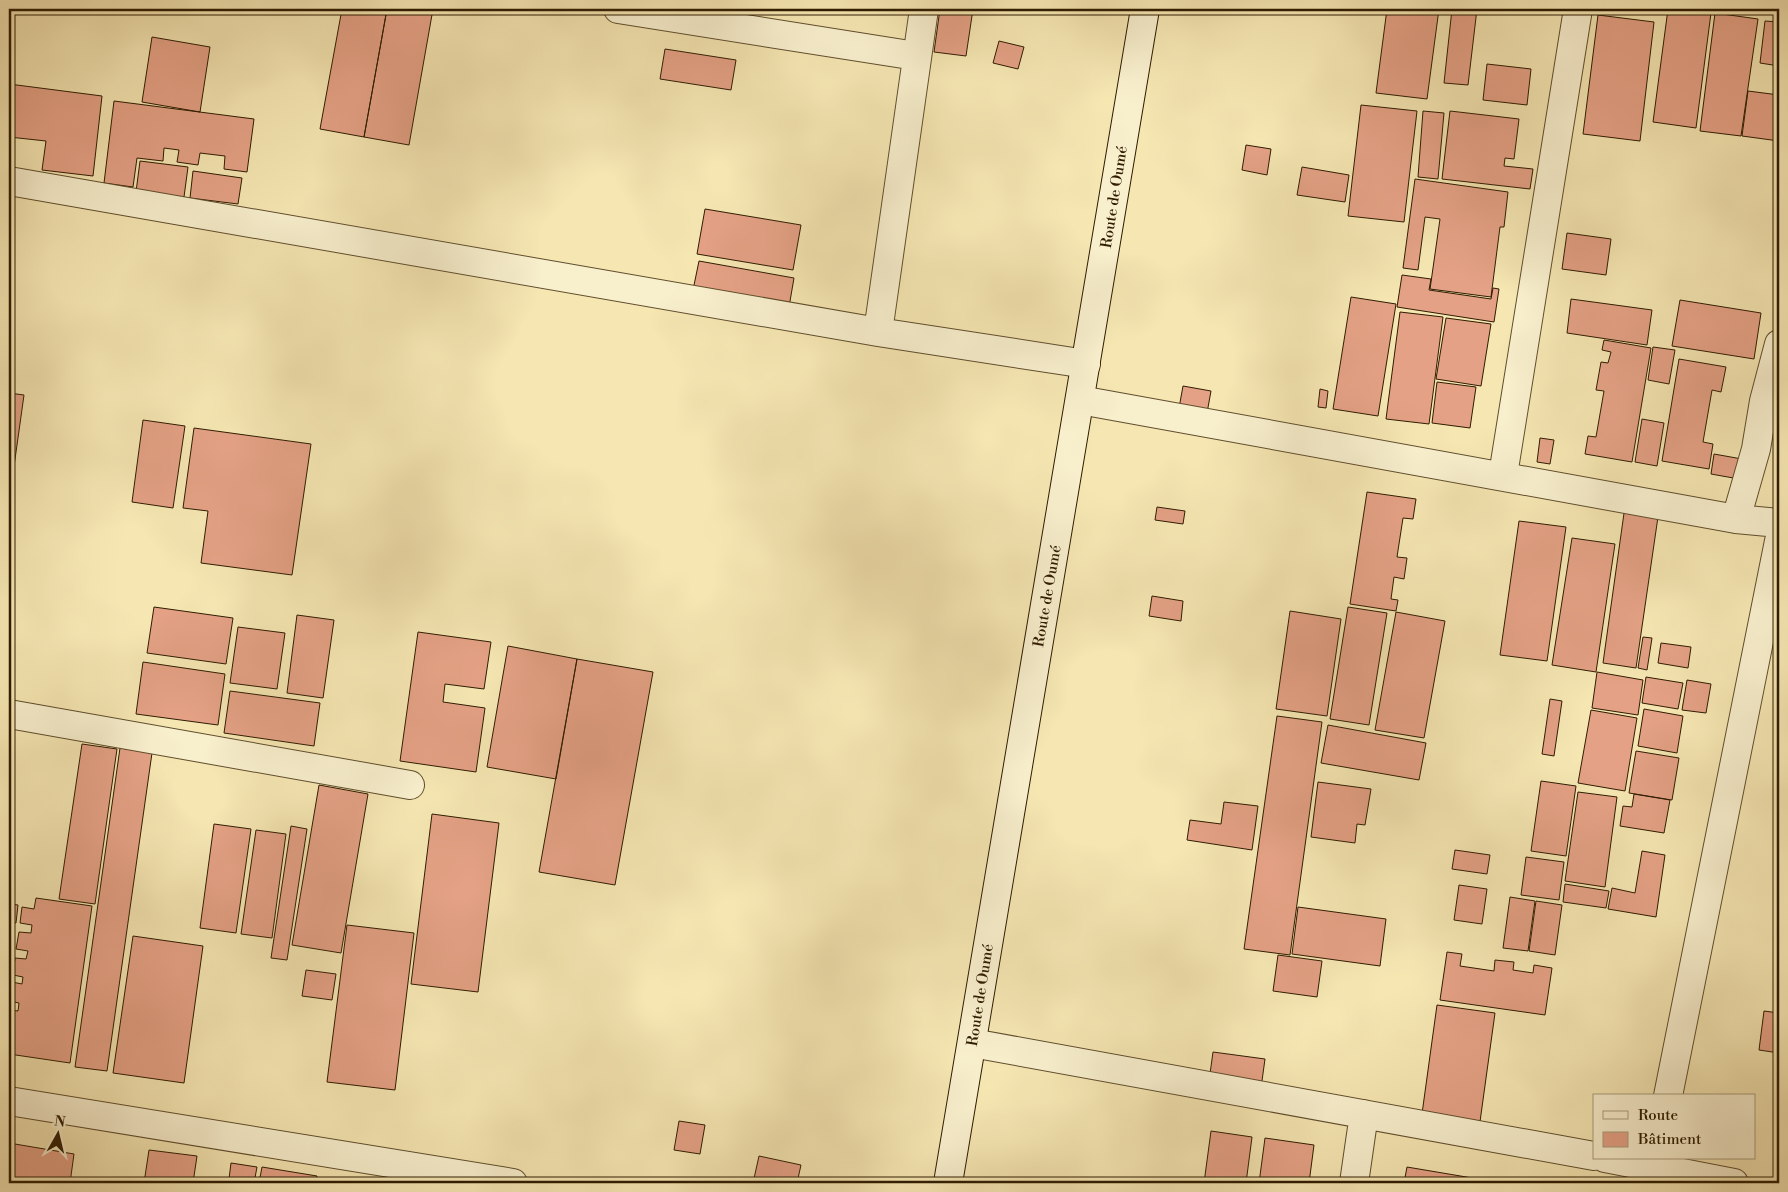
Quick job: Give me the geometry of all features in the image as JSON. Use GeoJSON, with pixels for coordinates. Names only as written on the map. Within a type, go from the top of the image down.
{"type":"FeatureCollection","features":[{"type":"Feature","properties":{"kind":"street"},"geometry":{"type":"LineString","coordinates":[[618,9],[916,56]]}},
{"type":"Feature","properties":{"kind":"street"},"geometry":{"type":"LineString","coordinates":[[878,332],[924,9]]}},
{"type":"Feature","properties":{"kind":"street","name":"Route de Oumé"},"geometry":{"type":"LineString","coordinates":[[948,1183],[1145,9]]}},
{"type":"Feature","properties":{"kind":"street"},"geometry":{"type":"LineString","coordinates":[[1503,475],[1578,9]]}},
{"type":"Feature","properties":{"kind":"street"},"geometry":{"type":"LineString","coordinates":[[9,181],[878,332],[1086,364]]}},
{"type":"Feature","properties":{"kind":"street"},"geometry":{"type":"LineString","coordinates":[[1736,519],[1756,449],[1764,401],[1779,344]]}},
{"type":"Feature","properties":{"kind":"street"},"geometry":{"type":"LineString","coordinates":[[1080,400],[1503,475],[1736,519],[1779,523]]}},
{"type":"Feature","properties":{"kind":"street"},"geometry":{"type":"LineString","coordinates":[[1668,1094],[1779,541]]}},
{"type":"Feature","properties":{"kind":"street"},"geometry":{"type":"LineString","coordinates":[[9,714],[410,785]]}},
{"type":"Feature","properties":{"kind":"street"},"geometry":{"type":"LineString","coordinates":[[972,1042],[1593,1156]]}},
{"type":"Feature","properties":{"kind":"street"},"geometry":{"type":"LineString","coordinates":[[9,1101],[513,1183]]}},
{"type":"Feature","properties":{"kind":"street"},"geometry":{"type":"LineString","coordinates":[[1354,1183],[1364,1114]]}},
{"type":"Feature","properties":{"kind":"street"},"geometry":{"type":"LineString","coordinates":[[1613,1160],[1654,1170],[1734,1183]]}},
{"type":"Feature","properties":{"kind":"building"},"geometry":{"type":"Polygon","coordinates":[[[342,9],[387,9],[364,137],[320,129],[342,9]]]}},
{"type":"Feature","properties":{"kind":"building"},"geometry":{"type":"Polygon","coordinates":[[[387,9],[433,9],[409,145],[364,137],[387,9]]]}},
{"type":"Feature","properties":{"kind":"building"},"geometry":{"type":"Polygon","coordinates":[[[940,9],[973,9],[966,56],[934,52],[940,9]]]}},
{"type":"Feature","properties":{"kind":"building"},"geometry":{"type":"Polygon","coordinates":[[[1387,9],[1439,9],[1427,99],[1376,93],[1387,9]]]}},
{"type":"Feature","properties":{"kind":"building"},"geometry":{"type":"Polygon","coordinates":[[[1452,9],[1477,9],[1468,85],[1444,83],[1452,9]]]}},
{"type":"Feature","properties":{"kind":"building"},"geometry":{"type":"Polygon","coordinates":[[[1668,9],[1711,13],[1696,128],[1653,122],[1668,9]]]}},
{"type":"Feature","properties":{"kind":"building"},"geometry":{"type":"Polygon","coordinates":[[[1715,13],[1758,19],[1741,136],[1700,131],[1715,13]]]}},
{"type":"Feature","properties":{"kind":"building"},"geometry":{"type":"Polygon","coordinates":[[[1598,15],[1654,22],[1640,141],[1583,134],[1598,15]]]}},
{"type":"Feature","properties":{"kind":"building"},"geometry":{"type":"Polygon","coordinates":[[[1765,21],[1779,22],[1779,66],[1760,63],[1765,21]]]}},
{"type":"Feature","properties":{"kind":"building"},"geometry":{"type":"Polygon","coordinates":[[[152,37],[210,47],[200,112],[142,102],[152,37]]]}},
{"type":"Feature","properties":{"kind":"building"},"geometry":{"type":"Polygon","coordinates":[[[999,41],[1024,47],[1018,69],[993,63],[999,41]]]}},
{"type":"Feature","properties":{"kind":"building"},"geometry":{"type":"Polygon","coordinates":[[[665,49],[736,60],[731,90],[660,79],[665,49]]]}},
{"type":"Feature","properties":{"kind":"building"},"geometry":{"type":"Polygon","coordinates":[[[1487,64],[1531,69],[1527,105],[1483,100],[1487,64]]]}},
{"type":"Feature","properties":{"kind":"building"},"geometry":{"type":"Polygon","coordinates":[[[9,84],[102,96],[93,176],[42,170],[46,141],[9,137],[9,84]]]}},
{"type":"Feature","properties":{"kind":"building"},"geometry":{"type":"Polygon","coordinates":[[[1748,91],[1779,95],[1779,141],[1742,136],[1748,91]]]}},
{"type":"Feature","properties":{"kind":"building"},"geometry":{"type":"Polygon","coordinates":[[[114,101],[254,119],[247,172],[224,169],[225,156],[200,153],[198,165],[177,162],[179,150],[164,148],[163,161],[137,158],[133,187],[104,183],[114,101]]]}},
{"type":"Feature","properties":{"kind":"building"},"geometry":{"type":"Polygon","coordinates":[[[1361,105],[1417,111],[1404,222],[1348,216],[1361,105]]]}},
{"type":"Feature","properties":{"kind":"building"},"geometry":{"type":"Polygon","coordinates":[[[1423,111],[1444,113],[1438,179],[1418,177],[1423,111]]]}},
{"type":"Feature","properties":{"kind":"building"},"geometry":{"type":"Polygon","coordinates":[[[1450,111],[1519,119],[1514,159],[1505,158],[1504,166],[1533,169],[1530,189],[1442,179],[1450,111]]]}},
{"type":"Feature","properties":{"kind":"building"},"geometry":{"type":"Polygon","coordinates":[[[1246,145],[1271,149],[1267,175],[1242,170],[1246,145]]]}},
{"type":"Feature","properties":{"kind":"building"},"geometry":{"type":"Polygon","coordinates":[[[140,161],[188,167],[184,197],[136,192],[140,161]]]}},
{"type":"Feature","properties":{"kind":"building"},"geometry":{"type":"Polygon","coordinates":[[[1302,167],[1349,175],[1345,202],[1297,195],[1302,167]]]}},
{"type":"Feature","properties":{"kind":"building"},"geometry":{"type":"Polygon","coordinates":[[[193,171],[242,178],[238,204],[190,198],[193,171]]]}},
{"type":"Feature","properties":{"kind":"building"},"geometry":{"type":"Polygon","coordinates":[[[1415,179],[1508,192],[1504,227],[1500,227],[1491,297],[1430,289],[1440,219],[1425,217],[1418,270],[1403,268],[1415,179]]]}},
{"type":"Feature","properties":{"kind":"building"},"geometry":{"type":"Polygon","coordinates":[[[705,209],[801,225],[793,270],[697,254],[705,209]]]}},
{"type":"Feature","properties":{"kind":"building"},"geometry":{"type":"Polygon","coordinates":[[[1567,233],[1611,239],[1606,275],[1562,269],[1567,233]]]}},
{"type":"Feature","properties":{"kind":"building"},"geometry":{"type":"Polygon","coordinates":[[[699,261],[794,278],[789,307],[693,290],[699,261]]]}},
{"type":"Feature","properties":{"kind":"building"},"geometry":{"type":"Polygon","coordinates":[[[1402,275],[1431,279],[1429,290],[1491,299],[1493,288],[1499,289],[1494,322],[1397,307],[1402,275]]]}},
{"type":"Feature","properties":{"kind":"building"},"geometry":{"type":"Polygon","coordinates":[[[1351,297],[1396,304],[1378,416],[1333,409],[1351,297]]]}},
{"type":"Feature","properties":{"kind":"building"},"geometry":{"type":"Polygon","coordinates":[[[1571,299],[1652,310],[1647,345],[1567,333],[1571,299]]]}},
{"type":"Feature","properties":{"kind":"building"},"geometry":{"type":"Polygon","coordinates":[[[1680,300],[1761,313],[1754,359],[1672,346],[1680,300]]]}},
{"type":"Feature","properties":{"kind":"building"},"geometry":{"type":"Polygon","coordinates":[[[1400,312],[1443,317],[1429,424],[1386,419],[1400,312]]]}},
{"type":"Feature","properties":{"kind":"building"},"geometry":{"type":"Polygon","coordinates":[[[1446,318],[1491,324],[1481,386],[1436,379],[1446,318]]]}},
{"type":"Feature","properties":{"kind":"building"},"geometry":{"type":"Polygon","coordinates":[[[1604,340],[1651,348],[1632,462],[1585,454],[1588,436],[1596,437],[1604,391],[1596,390],[1601,362],[1608,363],[1611,352],[1602,350],[1604,340]]]}},
{"type":"Feature","properties":{"kind":"building"},"geometry":{"type":"Polygon","coordinates":[[[1653,347],[1675,350],[1669,384],[1648,380],[1653,347]]]}},
{"type":"Feature","properties":{"kind":"building"},"geometry":{"type":"Polygon","coordinates":[[[1679,359],[1726,367],[1721,392],[1712,390],[1703,442],[1713,444],[1709,469],[1662,461],[1679,359]]]}},
{"type":"Feature","properties":{"kind":"building"},"geometry":{"type":"Polygon","coordinates":[[[1437,382],[1476,387],[1470,428],[1432,423],[1437,382]]]}},
{"type":"Feature","properties":{"kind":"building"},"geometry":{"type":"Polygon","coordinates":[[[1183,386],[1211,391],[1207,413],[1179,408],[1183,386]]]}},
{"type":"Feature","properties":{"kind":"building"},"geometry":{"type":"Polygon","coordinates":[[[1320,389],[1328,391],[1326,408],[1318,407],[1320,389]]]}},
{"type":"Feature","properties":{"kind":"building"},"geometry":{"type":"Polygon","coordinates":[[[9,393],[24,395],[9,502],[9,393]]]}},
{"type":"Feature","properties":{"kind":"building"},"geometry":{"type":"Polygon","coordinates":[[[1642,419],[1664,423],[1657,466],[1635,462],[1642,419]]]}},
{"type":"Feature","properties":{"kind":"building"},"geometry":{"type":"Polygon","coordinates":[[[143,420],[185,426],[173,508],[132,502],[143,420]]]}},
{"type":"Feature","properties":{"kind":"building"},"geometry":{"type":"Polygon","coordinates":[[[194,428],[311,444],[292,575],[201,563],[208,511],[183,508],[194,428]]]}},
{"type":"Feature","properties":{"kind":"building"},"geometry":{"type":"Polygon","coordinates":[[[1540,438],[1554,440],[1550,464],[1537,462],[1540,438]]]}},
{"type":"Feature","properties":{"kind":"building"},"geometry":{"type":"Polygon","coordinates":[[[1714,454],[1742,459],[1739,479],[1711,474],[1714,454]]]}},
{"type":"Feature","properties":{"kind":"building"},"geometry":{"type":"Polygon","coordinates":[[[1367,492],[1416,499],[1413,519],[1403,518],[1397,557],[1407,558],[1404,579],[1394,577],[1391,599],[1398,600],[1396,611],[1350,604],[1367,492]]]}},
{"type":"Feature","properties":{"kind":"building"},"geometry":{"type":"Polygon","coordinates":[[[1625,506],[1659,510],[1636,668],[1603,663],[1625,506]]]}},
{"type":"Feature","properties":{"kind":"building"},"geometry":{"type":"Polygon","coordinates":[[[1157,507],[1185,511],[1183,524],[1155,520],[1157,507]]]}},
{"type":"Feature","properties":{"kind":"building"},"geometry":{"type":"Polygon","coordinates":[[[1519,521],[1566,527],[1547,661],[1500,655],[1519,521]]]}},
{"type":"Feature","properties":{"kind":"building"},"geometry":{"type":"Polygon","coordinates":[[[1572,538],[1615,544],[1596,672],[1552,665],[1572,538]]]}},
{"type":"Feature","properties":{"kind":"building"},"geometry":{"type":"Polygon","coordinates":[[[1152,596],[1183,601],[1181,621],[1149,616],[1152,596]]]}},
{"type":"Feature","properties":{"kind":"building"},"geometry":{"type":"Polygon","coordinates":[[[154,607],[233,618],[226,664],[147,653],[154,607]]]}},
{"type":"Feature","properties":{"kind":"building"},"geometry":{"type":"Polygon","coordinates":[[[1348,607],[1387,613],[1369,725],[1330,719],[1348,607]]]}},
{"type":"Feature","properties":{"kind":"building"},"geometry":{"type":"Polygon","coordinates":[[[1290,611],[1341,619],[1327,716],[1276,709],[1290,611]]]}},
{"type":"Feature","properties":{"kind":"building"},"geometry":{"type":"Polygon","coordinates":[[[1396,612],[1445,621],[1424,738],[1375,730],[1396,612]]]}},
{"type":"Feature","properties":{"kind":"building"},"geometry":{"type":"Polygon","coordinates":[[[297,615],[334,620],[323,698],[287,693],[297,615]]]}},
{"type":"Feature","properties":{"kind":"building"},"geometry":{"type":"Polygon","coordinates":[[[238,627],[285,633],[277,689],[230,683],[238,627]]]}},
{"type":"Feature","properties":{"kind":"building"},"geometry":{"type":"Polygon","coordinates":[[[418,632],[491,642],[484,689],[445,684],[443,702],[485,708],[476,772],[400,761],[418,632]]]}},
{"type":"Feature","properties":{"kind":"building"},"geometry":{"type":"Polygon","coordinates":[[[1643,637],[1652,638],[1647,670],[1638,668],[1643,637]]]}},
{"type":"Feature","properties":{"kind":"building"},"geometry":{"type":"Polygon","coordinates":[[[1661,643],[1691,647],[1688,668],[1658,663],[1661,643]]]}},
{"type":"Feature","properties":{"kind":"building"},"geometry":{"type":"Polygon","coordinates":[[[508,646],[577,659],[556,779],[487,767],[508,646]]]}},
{"type":"Feature","properties":{"kind":"building"},"geometry":{"type":"Polygon","coordinates":[[[577,659],[653,672],[615,885],[539,872],[577,659]]]}},
{"type":"Feature","properties":{"kind":"building"},"geometry":{"type":"Polygon","coordinates":[[[143,662],[225,674],[218,725],[136,714],[143,662]]]}},
{"type":"Feature","properties":{"kind":"building"},"geometry":{"type":"Polygon","coordinates":[[[1597,672],[1643,680],[1638,715],[1592,708],[1597,672]]]}},
{"type":"Feature","properties":{"kind":"building"},"geometry":{"type":"Polygon","coordinates":[[[1646,677],[1683,683],[1678,709],[1642,703],[1646,677]]]}},
{"type":"Feature","properties":{"kind":"building"},"geometry":{"type":"Polygon","coordinates":[[[1687,680],[1711,684],[1706,713],[1682,710],[1687,680]]]}},
{"type":"Feature","properties":{"kind":"building"},"geometry":{"type":"Polygon","coordinates":[[[230,691],[320,703],[314,746],[224,733],[230,691]]]}},
{"type":"Feature","properties":{"kind":"building"},"geometry":{"type":"Polygon","coordinates":[[[1550,699],[1562,701],[1554,756],[1542,754],[1550,699]]]}},
{"type":"Feature","properties":{"kind":"building"},"geometry":{"type":"Polygon","coordinates":[[[1644,709],[1683,716],[1677,753],[1638,746],[1644,709]]]}},
{"type":"Feature","properties":{"kind":"building"},"geometry":{"type":"Polygon","coordinates":[[[1591,710],[1637,718],[1625,791],[1578,783],[1591,710]]]}},
{"type":"Feature","properties":{"kind":"building"},"geometry":{"type":"Polygon","coordinates":[[[1277,716],[1322,722],[1290,955],[1244,949],[1277,716]]]}},
{"type":"Feature","properties":{"kind":"building"},"geometry":{"type":"Polygon","coordinates":[[[1328,725],[1426,743],[1419,780],[1321,763],[1328,725]]]}},
{"type":"Feature","properties":{"kind":"building"},"geometry":{"type":"Polygon","coordinates":[[[82,744],[117,749],[95,904],[59,899],[82,744]]]}},
{"type":"Feature","properties":{"kind":"building"},"geometry":{"type":"Polygon","coordinates":[[[120,748],[152,753],[107,1071],[75,1067],[120,748]]]}},
{"type":"Feature","properties":{"kind":"building"},"geometry":{"type":"Polygon","coordinates":[[[1636,751],[1679,758],[1672,800],[1629,793],[1636,751]]]}},
{"type":"Feature","properties":{"kind":"building"},"geometry":{"type":"Polygon","coordinates":[[[1541,781],[1576,786],[1566,856],[1531,851],[1541,781]]]}},
{"type":"Feature","properties":{"kind":"building"},"geometry":{"type":"Polygon","coordinates":[[[1318,782],[1371,789],[1365,825],[1357,824],[1355,843],[1311,837],[1318,782]]]}},
{"type":"Feature","properties":{"kind":"building"},"geometry":{"type":"Polygon","coordinates":[[[319,785],[368,794],[341,953],[292,945],[319,785]]]}},
{"type":"Feature","properties":{"kind":"building"},"geometry":{"type":"Polygon","coordinates":[[[1578,792],[1617,797],[1605,887],[1565,881],[1578,792]]]}},
{"type":"Feature","properties":{"kind":"building"},"geometry":{"type":"Polygon","coordinates":[[[1634,794],[1670,800],[1664,833],[1620,826],[1623,806],[1632,807],[1634,794]]]}},
{"type":"Feature","properties":{"kind":"building"},"geometry":{"type":"Polygon","coordinates":[[[1224,802],[1258,806],[1252,850],[1187,840],[1190,820],[1221,824],[1224,802]]]}},
{"type":"Feature","properties":{"kind":"building"},"geometry":{"type":"Polygon","coordinates":[[[432,814],[499,823],[478,992],[411,984],[432,814]]]}},
{"type":"Feature","properties":{"kind":"building"},"geometry":{"type":"Polygon","coordinates":[[[214,824],[251,829],[236,933],[200,928],[214,824]]]}},
{"type":"Feature","properties":{"kind":"building"},"geometry":{"type":"Polygon","coordinates":[[[291,826],[307,829],[287,960],[271,958],[291,826]]]}},
{"type":"Feature","properties":{"kind":"building"},"geometry":{"type":"Polygon","coordinates":[[[256,830],[286,834],[272,938],[241,934],[256,830]]]}},
{"type":"Feature","properties":{"kind":"building"},"geometry":{"type":"Polygon","coordinates":[[[1455,850],[1490,855],[1487,874],[1452,869],[1455,850]]]}},
{"type":"Feature","properties":{"kind":"building"},"geometry":{"type":"Polygon","coordinates":[[[1642,851],[1665,855],[1656,917],[1608,909],[1612,888],[1635,893],[1642,851]]]}},
{"type":"Feature","properties":{"kind":"building"},"geometry":{"type":"Polygon","coordinates":[[[1526,857],[1564,862],[1559,900],[1521,895],[1526,857]]]}},
{"type":"Feature","properties":{"kind":"building"},"geometry":{"type":"Polygon","coordinates":[[[1565,884],[1609,891],[1606,908],[1563,902],[1565,884]]]}},
{"type":"Feature","properties":{"kind":"building"},"geometry":{"type":"Polygon","coordinates":[[[1459,885],[1487,889],[1482,924],[1454,920],[1459,885]]]}},
{"type":"Feature","properties":{"kind":"building"},"geometry":{"type":"Polygon","coordinates":[[[9,890],[13,891],[11,904],[18,905],[16,923],[9,922],[9,890]]]}},
{"type":"Feature","properties":{"kind":"building"},"geometry":{"type":"Polygon","coordinates":[[[1510,897],[1535,901],[1528,951],[1503,948],[1510,897]]]}},
{"type":"Feature","properties":{"kind":"building"},"geometry":{"type":"Polygon","coordinates":[[[36,898],[92,906],[70,1063],[9,1054],[9,1036],[13,1037],[14,1027],[9,1027],[9,1010],[18,1011],[19,1003],[9,1001],[12,982],[22,984],[23,977],[13,975],[15,958],[26,959],[28,951],[16,949],[19,932],[31,933],[32,925],[20,923],[22,907],[34,909],[36,898]]]}},
{"type":"Feature","properties":{"kind":"building"},"geometry":{"type":"Polygon","coordinates":[[[1536,901],[1562,905],[1555,955],[1529,951],[1536,901]]]}},
{"type":"Feature","properties":{"kind":"building"},"geometry":{"type":"Polygon","coordinates":[[[1298,907],[1386,919],[1380,966],[1292,954],[1298,907]]]}},
{"type":"Feature","properties":{"kind":"building"},"geometry":{"type":"Polygon","coordinates":[[[347,925],[414,933],[395,1090],[327,1082],[347,925]]]}},
{"type":"Feature","properties":{"kind":"building"},"geometry":{"type":"Polygon","coordinates":[[[9,930],[14,931],[11,949],[9,949],[9,930]]]}},
{"type":"Feature","properties":{"kind":"building"},"geometry":{"type":"Polygon","coordinates":[[[133,936],[203,946],[184,1083],[113,1073],[133,936]]]}},
{"type":"Feature","properties":{"kind":"building"},"geometry":{"type":"Polygon","coordinates":[[[1447,952],[1462,954],[1460,966],[1494,971],[1495,960],[1514,962],[1513,970],[1533,973],[1534,965],[1552,968],[1545,1015],[1440,1000],[1447,952]]]}},
{"type":"Feature","properties":{"kind":"building"},"geometry":{"type":"Polygon","coordinates":[[[1278,955],[1322,961],[1317,997],[1273,991],[1278,955]]]}},
{"type":"Feature","properties":{"kind":"building"},"geometry":{"type":"Polygon","coordinates":[[[306,970],[336,974],[332,1000],[302,996],[306,970]]]}},
{"type":"Feature","properties":{"kind":"building"},"geometry":{"type":"Polygon","coordinates":[[[1437,1005],[1495,1013],[1479,1129],[1421,1121],[1437,1005]]]}},
{"type":"Feature","properties":{"kind":"building"},"geometry":{"type":"Polygon","coordinates":[[[1764,1011],[1779,1013],[1779,1053],[1759,1050],[1764,1011]]]}},
{"type":"Feature","properties":{"kind":"building"},"geometry":{"type":"Polygon","coordinates":[[[1213,1052],[1265,1059],[1261,1088],[1209,1081],[1213,1052]]]}},
{"type":"Feature","properties":{"kind":"building"},"geometry":{"type":"Polygon","coordinates":[[[679,1121],[705,1125],[700,1154],[674,1150],[679,1121]]]}},
{"type":"Feature","properties":{"kind":"building"},"geometry":{"type":"Polygon","coordinates":[[[1211,1131],[1252,1137],[1246,1183],[1204,1183],[1211,1131]]]}},
{"type":"Feature","properties":{"kind":"building"},"geometry":{"type":"Polygon","coordinates":[[[1265,1138],[1314,1145],[1309,1183],[1259,1183],[1265,1138]]]}},
{"type":"Feature","properties":{"kind":"building"},"geometry":{"type":"Polygon","coordinates":[[[9,1143],[74,1154],[70,1183],[9,1183],[9,1143]]]}},
{"type":"Feature","properties":{"kind":"building"},"geometry":{"type":"Polygon","coordinates":[[[149,1150],[197,1156],[193,1183],[144,1183],[149,1150]]]}},
{"type":"Feature","properties":{"kind":"building"},"geometry":{"type":"Polygon","coordinates":[[[759,1156],[801,1165],[797,1183],[753,1183],[759,1156]]]}},
{"type":"Feature","properties":{"kind":"building"},"geometry":{"type":"Polygon","coordinates":[[[231,1163],[257,1167],[254,1183],[229,1179],[231,1163]]]}},
{"type":"Feature","properties":{"kind":"building"},"geometry":{"type":"Polygon","coordinates":[[[262,1167],[317,1176],[316,1183],[259,1183],[262,1167]]]}},
{"type":"Feature","properties":{"kind":"building"},"geometry":{"type":"Polygon","coordinates":[[[1407,1167],[1502,1183],[1404,1183],[1407,1167]]]}}]}
